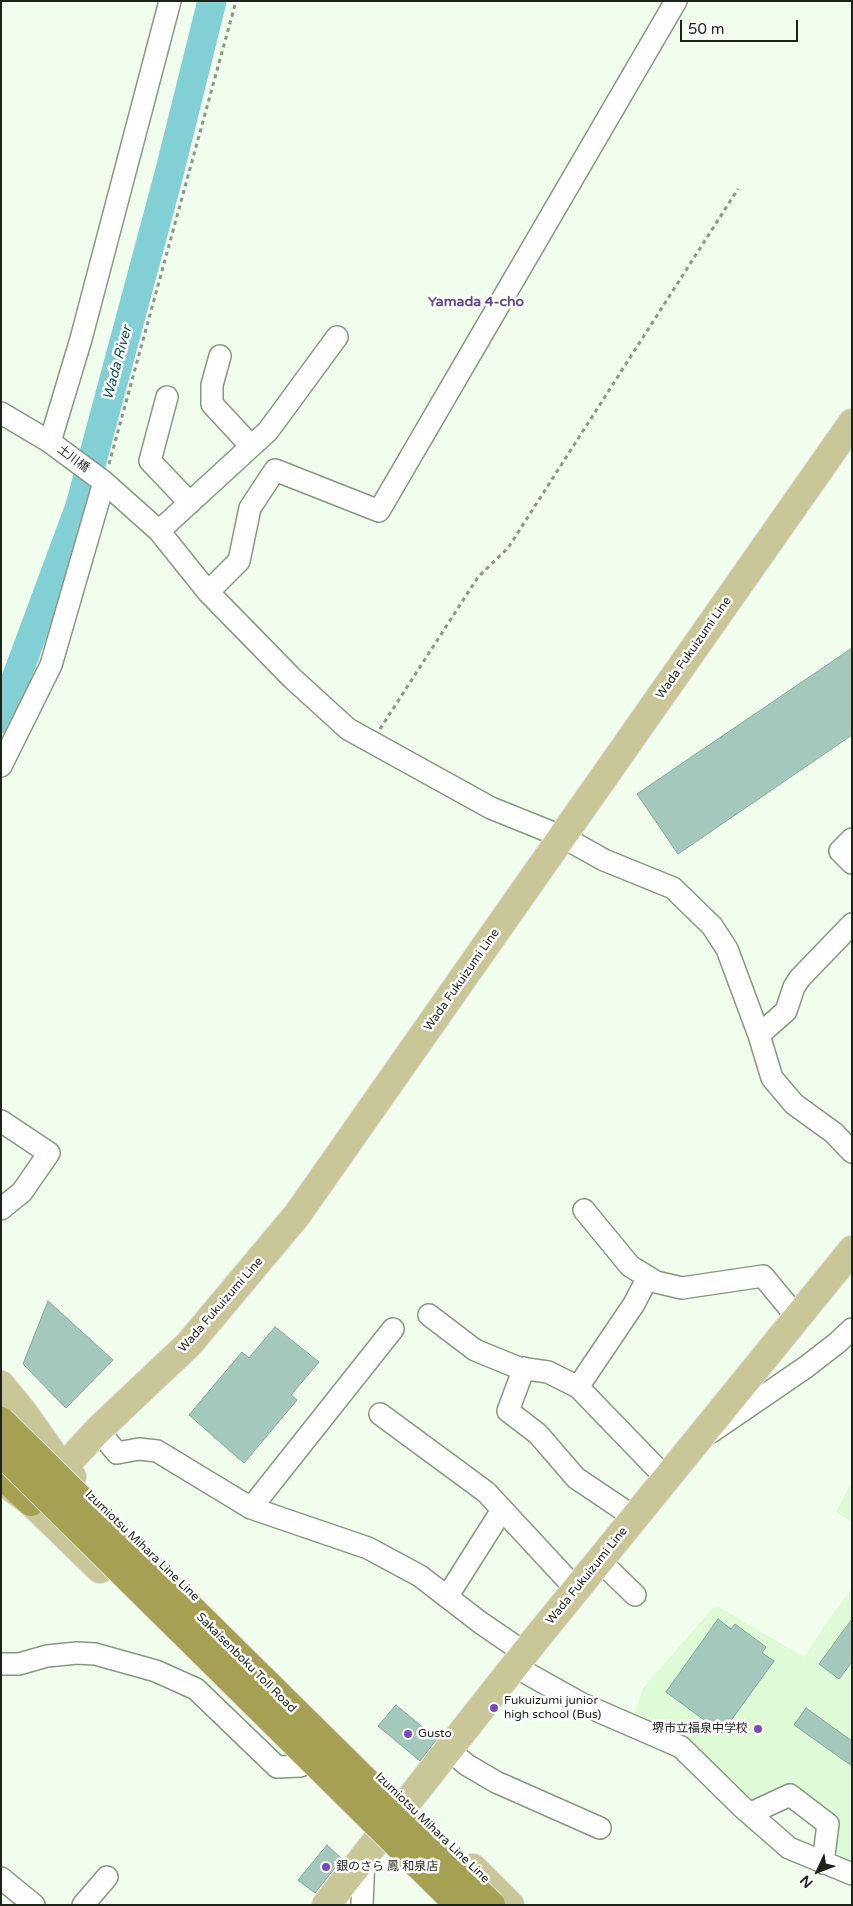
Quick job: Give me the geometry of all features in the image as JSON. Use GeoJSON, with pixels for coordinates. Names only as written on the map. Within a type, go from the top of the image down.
{"type":"FeatureCollection","features":[{"type":"Feature","properties":{"kind":"highway"},"geometry":{"type":"LineString","coordinates":[[1,1406],[62,1467]]}},
{"type":"Feature","properties":{"kind":"highway","name":"Sakaisenboku Toll Road"},"geometry":{"type":"LineString","coordinates":[[1,1421],[491,1905]]}},
{"type":"Feature","properties":{"kind":"highway","name":"Sakaisenboku Toll Road"},"geometry":{"type":"LineString","coordinates":[[1,1452],[459,1905]]}},
{"type":"Feature","properties":{"kind":"highway"},"geometry":{"type":"LineString","coordinates":[[1,1474],[31,1502]]}},
{"type":"Feature","properties":{"kind":"main road","name":"Wada Fukuizumi Line"},"geometry":{"type":"LineString","coordinates":[[31,1502],[98,1430],[189,1344],[297,1215],[852,423]]}},
{"type":"Feature","properties":{"kind":"main road","name":"Wada Fukuizumi Line"},"geometry":{"type":"LineString","coordinates":[[326,1905],[576,1588],[796,1316],[852,1250]]}},
{"type":"Feature","properties":{"kind":"main road","name":"Izumiotsu Mihara Line Line"},"geometry":{"type":"LineString","coordinates":[[1,1385],[23,1412],[62,1467],[510,1905]]}},
{"type":"Feature","properties":{"kind":"main road"},"geometry":{"type":"LineString","coordinates":[[1,1480],[31,1502],[301,1766],[371,1850],[442,1905]]}},
{"type":"Feature","properties":{"kind":"street"},"geometry":{"type":"LineString","coordinates":[[50,442],[81,339],[170,1]]}},
{"type":"Feature","properties":{"kind":"street"},"geometry":{"type":"LineString","coordinates":[[208,592],[239,561],[250,508],[276,470],[379,511],[676,1]]}},
{"type":"Feature","properties":{"kind":"street"},"geometry":{"type":"LineString","coordinates":[[159,531],[268,431],[337,337]]}},
{"type":"Feature","properties":{"kind":"street"},"geometry":{"type":"LineString","coordinates":[[220,356],[212,385],[212,404],[251,446]]}},
{"type":"Feature","properties":{"kind":"street"},"geometry":{"type":"LineString","coordinates":[[167,397],[150,461],[190,503]]}},
{"type":"Feature","properties":{"kind":"street","name":"土川橋"},"geometry":{"type":"LineString","coordinates":[[1,413],[50,442],[100,479],[159,531],[208,592],[292,678],[348,729],[491,808],[563,837],[604,860],[673,888],[712,926],[727,949],[759,1035],[772,1078],[794,1104],[834,1134],[852,1152]]}},
{"type":"Feature","properties":{"kind":"street"},"geometry":{"type":"LineString","coordinates":[[1,766],[51,665],[100,479]]}},
{"type":"Feature","properties":{"kind":"street"},"geometry":{"type":"LineString","coordinates":[[852,840],[840,851],[852,863]]}},
{"type":"Feature","properties":{"kind":"street"},"geometry":{"type":"LineString","coordinates":[[759,1035],[786,1011],[794,987],[800,978],[852,924]]}},
{"type":"Feature","properties":{"kind":"street"},"geometry":{"type":"LineString","coordinates":[[1,1121],[49,1153],[22,1192],[1,1209]]}},
{"type":"Feature","properties":{"kind":"street"},"geometry":{"type":"LineString","coordinates":[[584,1210],[630,1266],[656,1282],[682,1288],[763,1276],[796,1316]]}},
{"type":"Feature","properties":{"kind":"street"},"geometry":{"type":"LineString","coordinates":[[578,1388],[634,1304],[648,1277]]}},
{"type":"Feature","properties":{"kind":"street"},"geometry":{"type":"LineString","coordinates":[[429,1315],[475,1350],[524,1368],[548,1372],[578,1388],[666,1478]]}},
{"type":"Feature","properties":{"kind":"street"},"geometry":{"type":"LineString","coordinates":[[251,1508],[393,1329]]}},
{"type":"Feature","properties":{"kind":"street"},"geometry":{"type":"LineString","coordinates":[[693,1445],[806,1367],[838,1343],[852,1329]]}},
{"type":"Feature","properties":{"kind":"street"},"geometry":{"type":"LineString","coordinates":[[524,1368],[508,1411],[538,1434],[576,1478],[634,1517]]}},
{"type":"Feature","properties":{"kind":"street"},"geometry":{"type":"LineString","coordinates":[[380,1414],[486,1492],[576,1588]]}},
{"type":"Feature","properties":{"kind":"street"},"geometry":{"type":"LineString","coordinates":[[98,1430],[117,1453],[139,1449],[157,1451],[251,1508],[368,1548],[420,1576],[481,1623],[520,1659],[582,1704],[681,1746],[789,1848],[852,1874]]}},
{"type":"Feature","properties":{"kind":"street"},"geometry":{"type":"LineString","coordinates":[[446,1597],[502,1510]]}},
{"type":"Feature","properties":{"kind":"street"},"geometry":{"type":"LineString","coordinates":[[599,1560],[635,1595]]}},
{"type":"Feature","properties":{"kind":"street"},"geometry":{"type":"LineString","coordinates":[[1,1664],[20,1664],[47,1656],[77,1653],[95,1654],[156,1671],[196,1689],[277,1767],[301,1766]]}},
{"type":"Feature","properties":{"kind":"street"},"geometry":{"type":"LineString","coordinates":[[450,1750],[466,1764],[496,1782],[600,1828]]}},
{"type":"Feature","properties":{"kind":"street"},"geometry":{"type":"LineString","coordinates":[[751,1813],[790,1795],[828,1824],[824,1862]]}},
{"type":"Feature","properties":{"kind":"street"},"geometry":{"type":"LineString","coordinates":[[362,1905],[371,1850]]}},
{"type":"Feature","properties":{"kind":"street"},"geometry":{"type":"LineString","coordinates":[[83,1905],[107,1877]]}},
{"type":"Feature","properties":{"kind":"street"},"geometry":{"type":"LineString","coordinates":[[1,1878],[34,1905]]}},
{"type":"Feature","properties":{"kind":"path"},"geometry":{"type":"LineString","coordinates":[[100,479],[236,1]]}},
{"type":"Feature","properties":{"kind":"path"},"geometry":{"type":"LineString","coordinates":[[374,743],[382,725],[478,577],[508,548],[738,189]]}},
{"type":"Feature","properties":{"kind":"shaded area"},"geometry":{"type":"Polygon","coordinates":[[[852,1481],[852,1522],[836,1512],[852,1481]]]}},
{"type":"Feature","properties":{"kind":"shaded area","name":"堺市立福泉中学校"},"geometry":{"type":"Polygon","coordinates":[[[852,1589],[852,1863],[825,1853],[810,1799],[758,1809],[693,1744],[634,1715],[643,1688],[713,1608],[719,1607],[804,1657],[852,1589]]]}},
{"type":"Feature","properties":{"kind":"building"},"geometry":{"type":"Polygon","coordinates":[[[852,648],[852,735],[678,854],[637,794],[852,648]]]}},
{"type":"Feature","properties":{"kind":"building"},"geometry":{"type":"Polygon","coordinates":[[[48,1301],[113,1360],[66,1408],[23,1364],[48,1301]]]}},
{"type":"Feature","properties":{"kind":"building"},"geometry":{"type":"Polygon","coordinates":[[[275,1327],[319,1362],[291,1395],[297,1400],[244,1463],[189,1415],[242,1352],[249,1358],[275,1327]]]}},
{"type":"Feature","properties":{"kind":"building"},"geometry":{"type":"Polygon","coordinates":[[[718,1619],[731,1629],[735,1624],[766,1647],[762,1653],[774,1661],[722,1733],[666,1692],[718,1619]]]}},
{"type":"Feature","properties":{"kind":"building"},"geometry":{"type":"Polygon","coordinates":[[[852,1619],[852,1662],[839,1679],[819,1664],[852,1619]]]}},
{"type":"Feature","properties":{"kind":"building"},"geometry":{"type":"Polygon","coordinates":[[[396,1705],[437,1739],[420,1761],[378,1726],[396,1705]]]}},
{"type":"Feature","properties":{"kind":"building"},"geometry":{"type":"Polygon","coordinates":[[[806,1708],[852,1741],[852,1766],[794,1725],[806,1708]]]}},
{"type":"Feature","properties":{"kind":"building","name":"銀のさら 鳳 和泉店"},"geometry":{"type":"Polygon","coordinates":[[[327,1845],[342,1859],[315,1893],[298,1880],[327,1845]]]}},
{"type":"Feature","properties":{"kind":"waterway","name":"Wada River"},"geometry":{"type":"LineString","coordinates":[[1,719],[80,506],[169,174],[212,1]]}},
{"type":"Feature","properties":{"kind":"place","name":"Fukuizumi junior high school (Bus)"},"geometry":{"type":"Point","coordinates":[494,1708]}},
{"type":"Feature","properties":{"kind":"place","name":"堺市立福泉中学校"},"geometry":{"type":"Point","coordinates":[758,1729]}},
{"type":"Feature","properties":{"kind":"place","name":"Gusto"},"geometry":{"type":"Point","coordinates":[408,1734]}},
{"type":"Feature","properties":{"kind":"place","name":"銀のさら 鳳 和泉店"},"geometry":{"type":"Point","coordinates":[326,1867]}},
{"type":"Feature","properties":{"kind":"district","name":"Yamada 4-cho"},"geometry":{"type":"Point","coordinates":[476,302]}}]}
